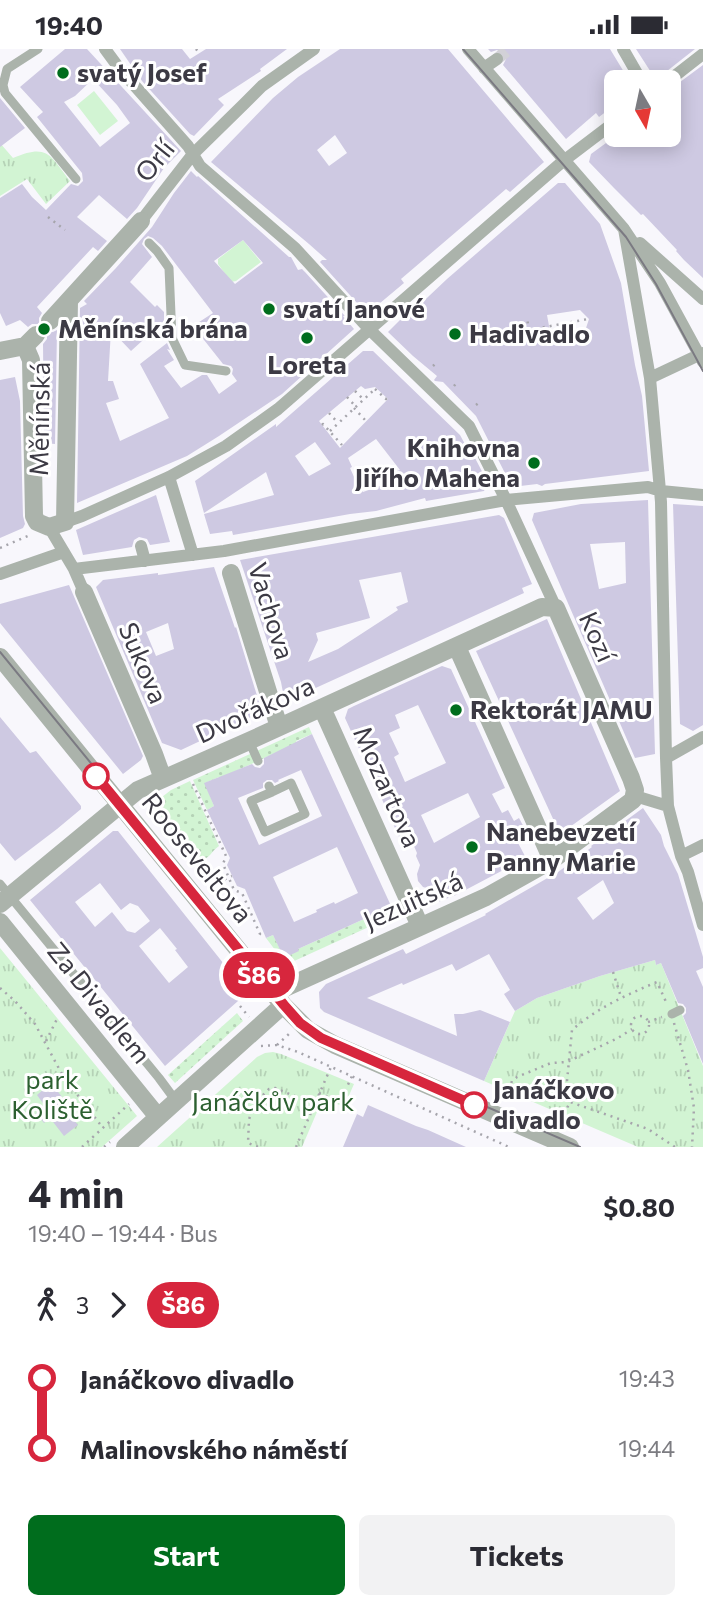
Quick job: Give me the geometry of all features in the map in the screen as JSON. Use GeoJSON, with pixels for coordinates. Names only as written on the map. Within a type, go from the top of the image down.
{"type":"FeatureCollection","features":[{"type":"Feature","properties":{"kind":"street","name":"Kozí"},"geometry":{"type":"LineString","coordinates":[[105,49],[188,146],[200,166],[295,248],[370,330],[469,426],[556,608],[631,778],[635,796]]}},
{"type":"Feature","properties":{"kind":"street","name":"Orlí"},"geometry":{"type":"LineString","coordinates":[[50,321],[142,232],[193,154],[262,86],[314,49]]}},
{"type":"Feature","properties":{"kind":"street"},"geometry":{"type":"LineString","coordinates":[[468,49],[624,229],[660,283],[702,357],[650,378]]}},
{"type":"Feature","properties":{"kind":"street"},"geometry":{"type":"LineString","coordinates":[[623,49],[635,70]]}},
{"type":"Feature","properties":{"kind":"street"},"geometry":{"type":"LineString","coordinates":[[681,71],[703,54]]}},
{"type":"Feature","properties":{"kind":"street"},"geometry":{"type":"LineString","coordinates":[[484,68],[497,59]]}},
{"type":"Feature","properties":{"kind":"street"},"geometry":{"type":"LineString","coordinates":[[0,351],[31,341],[34,516],[37,522],[57,525],[129,501],[226,446],[278,409],[564,160],[604,130]]}},
{"type":"Feature","properties":{"kind":"street"},"geometry":{"type":"LineString","coordinates":[[624,229],[703,299]]}},
{"type":"Feature","properties":{"kind":"street"},"geometry":{"type":"LineString","coordinates":[[624,229],[641,363],[650,378],[660,491],[668,806],[703,925]]}},
{"type":"Feature","properties":{"kind":"street","name":"Měnínská"},"geometry":{"type":"LineString","coordinates":[[57,525],[69,301]]}},
{"type":"Feature","properties":{"kind":"street"},"geometry":{"type":"LineString","coordinates":[[169,477],[193,555]]}},
{"type":"Feature","properties":{"kind":"street"},"geometry":{"type":"LineString","coordinates":[[74,569],[224,551],[506,500],[648,487],[660,491],[703,495]]}},
{"type":"Feature","properties":{"kind":"street","name":"Sukova"},"geometry":{"type":"LineString","coordinates":[[57,525],[64,552],[74,569],[163,779]]}},
{"type":"Feature","properties":{"kind":"street"},"geometry":{"type":"LineString","coordinates":[[141,546],[145,561]]}},
{"type":"Feature","properties":{"kind":"street","name":"Vachova"},"geometry":{"type":"LineString","coordinates":[[224,551],[279,727]]}},
{"type":"Feature","properties":{"kind":"street"},"geometry":{"type":"LineString","coordinates":[[0,574],[64,552]]}},
{"type":"Feature","properties":{"kind":"street","name":"Dvořákova"},"geometry":{"type":"LineString","coordinates":[[3,895],[138,790],[542,607],[556,608]]}},
{"type":"Feature","properties":{"kind":"street"},"geometry":{"type":"LineString","coordinates":[[457,647],[552,860]]}},
{"type":"Feature","properties":{"kind":"street","name":"Rooseveltova"},"geometry":{"type":"LineString","coordinates":[[0,657],[278,998],[308,1030],[335,1045],[570,1147]]}},
{"type":"Feature","properties":{"kind":"street","name":"Mozartova"},"geometry":{"type":"LineString","coordinates":[[322,708],[420,926]]}},
{"type":"Feature","properties":{"kind":"street"},"geometry":{"type":"LineString","coordinates":[[666,758],[703,737]]}},
{"type":"Feature","properties":{"kind":"street"},"geometry":{"type":"LineString","coordinates":[[635,796],[668,806]]}},
{"type":"Feature","properties":{"kind":"street","name":"Jezuitská"},"geometry":{"type":"LineString","coordinates":[[125,1147],[176,1101],[278,998],[278,991],[486,897],[552,860],[626,806],[635,796]]}},
{"type":"Feature","properties":{"kind":"street"},"geometry":{"type":"LineString","coordinates":[[681,856],[703,845]]}},
{"type":"Feature","properties":{"kind":"street","name":"Za Divadlem"},"geometry":{"type":"LineString","coordinates":[[0,922],[158,1117]]}},
{"type":"Feature","properties":{"kind":"lane"},"geometry":{"type":"LineString","coordinates":[[38,49],[8,69],[4,77],[5,93],[76,179]]}},
{"type":"Feature","properties":{"kind":"lane"},"geometry":{"type":"LineString","coordinates":[[142,232],[169,268],[172,338],[185,365],[226,371]]}},
{"type":"Feature","properties":{"kind":"lane"},"geometry":{"type":"LineString","coordinates":[[249,741],[258,761]]}},
{"type":"Feature","properties":{"kind":"lane"},"geometry":{"type":"LineString","coordinates":[[291,783],[305,814],[265,832],[251,801],[270,789],[291,783]]}},
{"type":"Feature","properties":{"kind":"lane"},"geometry":{"type":"LineString","coordinates":[[3,895],[176,1101]]}},
{"type":"Feature","properties":{"kind":"path"},"geometry":{"type":"LineString","coordinates":[[196,49],[199,53]]}},
{"type":"Feature","properties":{"kind":"path"},"geometry":{"type":"LineString","coordinates":[[48,217],[65,230]]}},
{"type":"Feature","properties":{"kind":"path"},"geometry":{"type":"LineString","coordinates":[[527,319],[530,334],[527,335]]}},
{"type":"Feature","properties":{"kind":"path"},"geometry":{"type":"LineString","coordinates":[[529,330],[588,319]]}},
{"type":"Feature","properties":{"kind":"path"},"geometry":{"type":"LineString","coordinates":[[433,366],[437,362]]}},
{"type":"Feature","properties":{"kind":"path"},"geometry":{"type":"LineString","coordinates":[[454,386],[458,381]]}},
{"type":"Feature","properties":{"kind":"path"},"geometry":{"type":"LineString","coordinates":[[330,431],[376,388],[387,398]]}},
{"type":"Feature","properties":{"kind":"path"},"geometry":{"type":"LineString","coordinates":[[355,391],[363,400]]}},
{"type":"Feature","properties":{"kind":"path"},"geometry":{"type":"LineString","coordinates":[[347,397],[366,421]]}},
{"type":"Feature","properties":{"kind":"path"},"geometry":{"type":"LineString","coordinates":[[476,405],[481,401]]}},
{"type":"Feature","properties":{"kind":"path"},"geometry":{"type":"LineString","coordinates":[[329,413],[338,423]]}},
{"type":"Feature","properties":{"kind":"path"},"geometry":{"type":"LineString","coordinates":[[322,425],[323,423],[342,445]]}},
{"type":"Feature","properties":{"kind":"path"},"geometry":{"type":"LineString","coordinates":[[0,548],[57,525]]}},
{"type":"Feature","properties":{"kind":"path"},"geometry":{"type":"LineString","coordinates":[[190,778],[226,856],[223,864],[234,890],[242,893],[260,934],[256,937]]}},
{"type":"Feature","properties":{"kind":"path"},"geometry":{"type":"LineString","coordinates":[[212,885],[230,876]]}},
{"type":"Feature","properties":{"kind":"path"},"geometry":{"type":"LineString","coordinates":[[613,972],[621,997]]}},
{"type":"Feature","properties":{"kind":"path"},"geometry":{"type":"LineString","coordinates":[[561,1120],[569,1102],[567,1062],[572,1030],[588,1016],[621,997],[657,982],[676,1012],[694,1108],[692,1147]]}},
{"type":"Feature","properties":{"kind":"path"},"geometry":{"type":"LineString","coordinates":[[0,988],[29,1016],[46,1041],[63,1076],[103,1128]]}},
{"type":"Feature","properties":{"kind":"path"},"geometry":{"type":"LineString","coordinates":[[648,1022],[676,1012]]}},
{"type":"Feature","properties":{"kind":"path"},"geometry":{"type":"LineString","coordinates":[[46,1041],[60,1014]]}},
{"type":"Feature","properties":{"kind":"path"},"geometry":{"type":"LineString","coordinates":[[637,1017],[648,1022],[647,1031],[642,1034],[632,1029],[632,1023],[637,1017]]}},
{"type":"Feature","properties":{"kind":"path"},"geometry":{"type":"LineString","coordinates":[[506,1096],[512,1081],[517,1077],[551,1063],[567,1062],[632,1029]]}},
{"type":"Feature","properties":{"kind":"path"},"geometry":{"type":"LineString","coordinates":[[259,1047],[277,1045],[298,1052],[509,1147]]}},
{"type":"Feature","properties":{"kind":"path"},"geometry":{"type":"LineString","coordinates":[[296,1147],[331,1067]]}},
{"type":"Feature","properties":{"kind":"path"},"geometry":{"type":"LineString","coordinates":[[319,1093],[340,1102],[352,1076]]}},
{"type":"Feature","properties":{"kind":"path"},"geometry":{"type":"LineString","coordinates":[[258,1147],[248,1143],[249,1120],[256,1102],[265,1091],[275,1088],[314,1104]]}},
{"type":"Feature","properties":{"kind":"path"},"geometry":{"type":"LineString","coordinates":[[82,1147],[131,1102]]}},
{"type":"Feature","properties":{"kind":"path"},"geometry":{"type":"LineString","coordinates":[[569,1102],[649,1129],[675,1147]]}},
{"type":"Feature","properties":{"kind":"green space"},"geometry":{"type":"Polygon","coordinates":[[[94,91],[118,121],[100,135],[77,105],[94,91]]]}},
{"type":"Feature","properties":{"kind":"green space"},"geometry":{"type":"Polygon","coordinates":[[[0,143],[13,158],[34,152],[47,154],[70,181],[46,204],[27,179],[0,196],[0,143]]]}},
{"type":"Feature","properties":{"kind":"green space"},"geometry":{"type":"Polygon","coordinates":[[[243,240],[261,262],[231,282],[218,264],[218,259],[243,240]]]}},
{"type":"Feature","properties":{"kind":"green space"},"geometry":{"type":"Polygon","coordinates":[[[309,727],[312,734],[296,741],[297,743],[205,783],[214,806],[207,810],[193,780],[309,727]]]}},
{"type":"Feature","properties":{"kind":"green space"},"geometry":{"type":"Polygon","coordinates":[[[190,781],[219,846],[201,859],[197,859],[161,816],[164,805],[162,797],[190,781]]]}},
{"type":"Feature","properties":{"kind":"green space"},"geometry":{"type":"Polygon","coordinates":[[[392,908],[395,915],[292,962],[282,959],[266,938],[273,935],[284,957],[392,908]]]}},
{"type":"Feature","properties":{"kind":"green space","name":"park Koliště"},"geometry":{"type":"Polygon","coordinates":[[[0,948],[137,1116],[102,1147],[0,1147],[0,948]]]}},
{"type":"Feature","properties":{"kind":"green space"},"geometry":{"type":"Polygon","coordinates":[[[655,960],[656,965],[661,963],[703,1066],[703,1147],[638,1147],[484,1081],[515,1011],[537,998],[655,960]]]}},
{"type":"Feature","properties":{"kind":"green space"},"geometry":{"type":"Polygon","coordinates":[[[237,1013],[243,1021],[175,1083],[168,1075],[237,1013]]]}},
{"type":"Feature","properties":{"kind":"green space","name":"Janáčkův park"},"geometry":{"type":"Polygon","coordinates":[[[273,1052],[354,1084],[344,1107],[323,1098],[302,1147],[157,1147],[257,1057],[273,1052]]]}},
{"type":"Feature","properties":{"kind":"building"},"geometry":{"type":"Polygon","coordinates":[[[65,49],[87,49],[181,151],[164,168],[127,219],[99,195],[77,217],[107,241],[98,251],[93,247],[37,307],[42,313],[39,324],[28,327],[20,320],[6,326],[0,313],[0,198],[22,184],[46,210],[71,184],[78,186],[83,181],[82,173],[37,117],[43,112],[20,87],[65,49]],[[93,79],[75,96],[64,102],[100,147],[130,123],[93,79]]]}},
{"type":"Feature","properties":{"kind":"building"},"geometry":{"type":"Polygon","coordinates":[[[120,49],[182,49],[190,59],[206,49],[287,49],[260,69],[261,71],[218,99],[224,105],[194,136],[142,81],[120,49]]]}},
{"type":"Feature","properties":{"kind":"building"},"geometry":{"type":"Polygon","coordinates":[[[340,49],[448,49],[544,162],[510,192],[506,189],[401,279],[404,283],[367,314],[320,262],[327,260],[211,162],[273,98],[298,77],[340,49]],[[335,135],[317,150],[329,166],[347,153],[335,135]]]}},
{"type":"Feature","properties":{"kind":"building"},"geometry":{"type":"Polygon","coordinates":[[[488,49],[610,49],[623,70],[604,70],[604,113],[599,117],[596,113],[566,139],[503,65],[506,59],[504,54],[497,50],[491,52],[488,49]]]}},
{"type":"Feature","properties":{"kind":"building"},"geometry":{"type":"Polygon","coordinates":[[[636,49],[695,49],[668,70],[650,70],[636,49]]]}},
{"type":"Feature","properties":{"kind":"building"},"geometry":{"type":"Polygon","coordinates":[[[703,65],[703,278],[589,162],[591,154],[604,144],[604,147],[681,147],[681,81],[703,65]]]}},
{"type":"Feature","properties":{"kind":"building"},"geometry":{"type":"Polygon","coordinates":[[[0,98],[25,128],[0,147],[0,98]]]}},
{"type":"Feature","properties":{"kind":"building"},"geometry":{"type":"Polygon","coordinates":[[[191,171],[198,176],[291,257],[298,270],[305,272],[354,329],[282,394],[219,436],[187,456],[77,503],[80,308],[87,304],[84,301],[152,227],[191,171]],[[148,236],[142,244],[152,257],[130,282],[155,307],[157,305],[164,312],[164,321],[131,351],[111,330],[108,381],[113,381],[119,399],[106,403],[120,441],[169,418],[140,364],[167,343],[170,350],[167,349],[174,360],[164,366],[181,388],[202,375],[207,375],[219,394],[237,381],[231,366],[223,364],[193,326],[213,313],[162,246],[148,236]],[[243,240],[214,261],[235,284],[263,263],[243,240]]]}},
{"type":"Feature","properties":{"kind":"building"},"geometry":{"type":"Polygon","coordinates":[[[558,183],[565,183],[600,224],[621,283],[642,396],[649,471],[542,486],[537,484],[512,487],[476,416],[443,382],[435,381],[437,376],[388,332],[558,183]],[[580,310],[547,315],[551,337],[585,331],[589,319],[580,310]]]}},
{"type":"Feature","properties":{"kind":"building"},"geometry":{"type":"Polygon","coordinates":[[[57,330],[55,444],[44,443],[43,344],[47,339],[47,332],[57,330]]]}},
{"type":"Feature","properties":{"kind":"building"},"geometry":{"type":"Polygon","coordinates":[[[363,351],[373,351],[460,435],[488,483],[484,491],[426,501],[425,498],[376,511],[233,535],[232,531],[210,534],[204,514],[274,495],[266,472],[204,513],[195,481],[276,424],[276,427],[363,351]],[[361,386],[319,421],[340,448],[388,399],[375,387],[365,389],[361,386]],[[376,439],[348,458],[352,467],[350,468],[363,492],[391,482],[388,474],[400,470],[376,439]],[[315,442],[295,456],[309,476],[331,464],[315,442]]]}},
{"type":"Feature","properties":{"kind":"building"},"geometry":{"type":"Polygon","coordinates":[[[15,377],[20,401],[25,524],[23,528],[0,538],[0,380],[15,377]]]}},
{"type":"Feature","properties":{"kind":"building"},"geometry":{"type":"Polygon","coordinates":[[[156,495],[170,542],[150,545],[147,539],[139,537],[134,540],[132,547],[83,555],[76,530],[156,495]]]}},
{"type":"Feature","properties":{"kind":"building"},"geometry":{"type":"Polygon","coordinates":[[[648,500],[655,754],[635,758],[532,520],[534,513],[581,504],[648,500]],[[625,542],[590,544],[599,589],[626,583],[625,542]]]}},
{"type":"Feature","properties":{"kind":"building"},"geometry":{"type":"Polygon","coordinates":[[[673,504],[703,506],[703,725],[693,731],[680,724],[673,504]]]}},
{"type":"Feature","properties":{"kind":"building"},"geometry":{"type":"Polygon","coordinates":[[[499,515],[504,518],[532,584],[522,588],[524,593],[290,700],[284,698],[240,560],[499,515]],[[401,572],[359,580],[370,618],[316,633],[318,640],[308,662],[338,649],[398,610],[396,607],[408,602],[401,572]]]}},
{"type":"Feature","properties":{"kind":"building"},"geometry":{"type":"Polygon","coordinates":[[[214,567],[262,712],[181,750],[162,743],[96,587],[103,580],[214,567]],[[168,623],[146,632],[156,656],[174,649],[168,623]]]}},
{"type":"Feature","properties":{"kind":"building"},"geometry":{"type":"Polygon","coordinates":[[[69,585],[143,756],[123,774],[0,623],[0,604],[69,585]]]}},
{"type":"Feature","properties":{"kind":"building"},"geometry":{"type":"Polygon","coordinates":[[[547,619],[620,791],[560,834],[476,651],[547,619]]]}},
{"type":"Feature","properties":{"kind":"building"},"geometry":{"type":"Polygon","coordinates":[[[442,666],[451,669],[505,788],[492,794],[502,813],[508,810],[514,821],[519,818],[528,835],[517,841],[526,858],[523,860],[525,862],[511,870],[509,867],[438,902],[437,891],[423,887],[418,881],[420,865],[409,835],[400,839],[345,718],[348,709],[442,666]],[[418,705],[395,715],[400,728],[389,733],[399,754],[394,757],[405,782],[446,763],[418,705]],[[468,793],[421,815],[434,843],[480,817],[468,793]]]}},
{"type":"Feature","properties":{"kind":"building"},"geometry":{"type":"Polygon","coordinates":[[[0,717],[30,753],[36,751],[81,806],[81,809],[57,829],[15,861],[0,843],[0,717]]]}},
{"type":"Feature","properties":{"kind":"building"},"geometry":{"type":"Polygon","coordinates":[[[312,734],[392,908],[298,949],[299,951],[284,958],[273,935],[266,938],[245,889],[237,886],[227,865],[230,858],[207,810],[214,806],[204,783],[252,764],[260,768],[264,764],[264,758],[312,734]],[[301,770],[275,783],[267,780],[263,783],[263,788],[238,798],[259,845],[322,816],[301,770]],[[337,847],[273,877],[294,922],[358,893],[337,847]]]}},
{"type":"Feature","properties":{"kind":"building"},"geometry":{"type":"Polygon","coordinates":[[[643,808],[661,835],[678,874],[703,957],[703,968],[696,971],[703,987],[703,1064],[683,1016],[686,1008],[678,1003],[661,963],[656,965],[655,960],[537,998],[515,1011],[504,994],[510,990],[489,954],[456,971],[452,964],[367,998],[457,1036],[454,1014],[480,1010],[510,1022],[484,1081],[320,1008],[319,992],[326,984],[403,949],[406,954],[486,915],[558,872],[643,808]],[[603,880],[577,898],[593,920],[614,903],[603,880]]]}},
{"type":"Feature","properties":{"kind":"building"},"geometry":{"type":"Polygon","coordinates":[[[113,831],[118,831],[247,993],[165,1066],[30,900],[113,831]],[[100,883],[75,902],[95,927],[112,912],[127,931],[135,933],[150,921],[138,906],[130,903],[121,910],[100,883]],[[160,928],[139,946],[169,983],[188,967],[160,928]]]}},
{"type":"Feature","properties":{"kind":"building"},"geometry":{"type":"Polygon","coordinates":[[[51,1083],[74,1112],[70,1115],[78,1125],[64,1136],[50,1118],[44,1123],[36,1113],[45,1106],[37,1095],[51,1083]]]}},
{"type":"Feature","properties":{"kind":"building","name":"Janáčkovo divadlo"},"geometry":{"type":"Polygon","coordinates":[[[368,1105],[466,1147],[343,1147],[357,1114],[363,1117],[368,1105]]]}},
{"type":"Feature","properties":{"kind":"tunnel"},"geometry":{"type":"LineString","coordinates":[[497,59],[509,49]]}},
{"type":"Feature","properties":{"kind":"tram line"},"geometry":{"type":"LineString","coordinates":[[463,49],[626,237],[656,284],[703,371]]}},
{"type":"Feature","properties":{"kind":"tram line"},"geometry":{"type":"LineString","coordinates":[[0,652],[287,1003],[304,1020],[336,1042],[580,1147]]}},
{"type":"Feature","properties":{"kind":"bus line","name":"Š86"},"geometry":{"type":"LineString","coordinates":[[96,776],[284,1005],[308,1030],[335,1045],[474,1105]]}},
{"type":"Feature","properties":{"kind":"place","name":"svatý Josef"},"geometry":{"type":"Point","coordinates":[63,73]}},
{"type":"Feature","properties":{"kind":"place","name":"svatí Janové"},"geometry":{"type":"Point","coordinates":[269,309]}},
{"type":"Feature","properties":{"kind":"place","name":"Měnínská brána"},"geometry":{"type":"Point","coordinates":[44,329]}},
{"type":"Feature","properties":{"kind":"place","name":"Hadivadlo"},"geometry":{"type":"Point","coordinates":[455,334]}},
{"type":"Feature","properties":{"kind":"place","name":"Loreta"},"geometry":{"type":"Point","coordinates":[307,338]}},
{"type":"Feature","properties":{"kind":"place","name":"Knihovna Jiřího Mahena"},"geometry":{"type":"Point","coordinates":[534,463]}},
{"type":"Feature","properties":{"kind":"place","name":"Rektorát JAMU"},"geometry":{"type":"Point","coordinates":[456,710]}},
{"type":"Feature","properties":{"kind":"place","name":"Nanebevzetí Panny Marie"},"geometry":{"type":"Point","coordinates":[472,847]}},
{"type":"Feature","properties":{"kind":"place","name":"Janáčkovo divadlo"},"geometry":{"type":"Point","coordinates":[474,1105]}}]}
